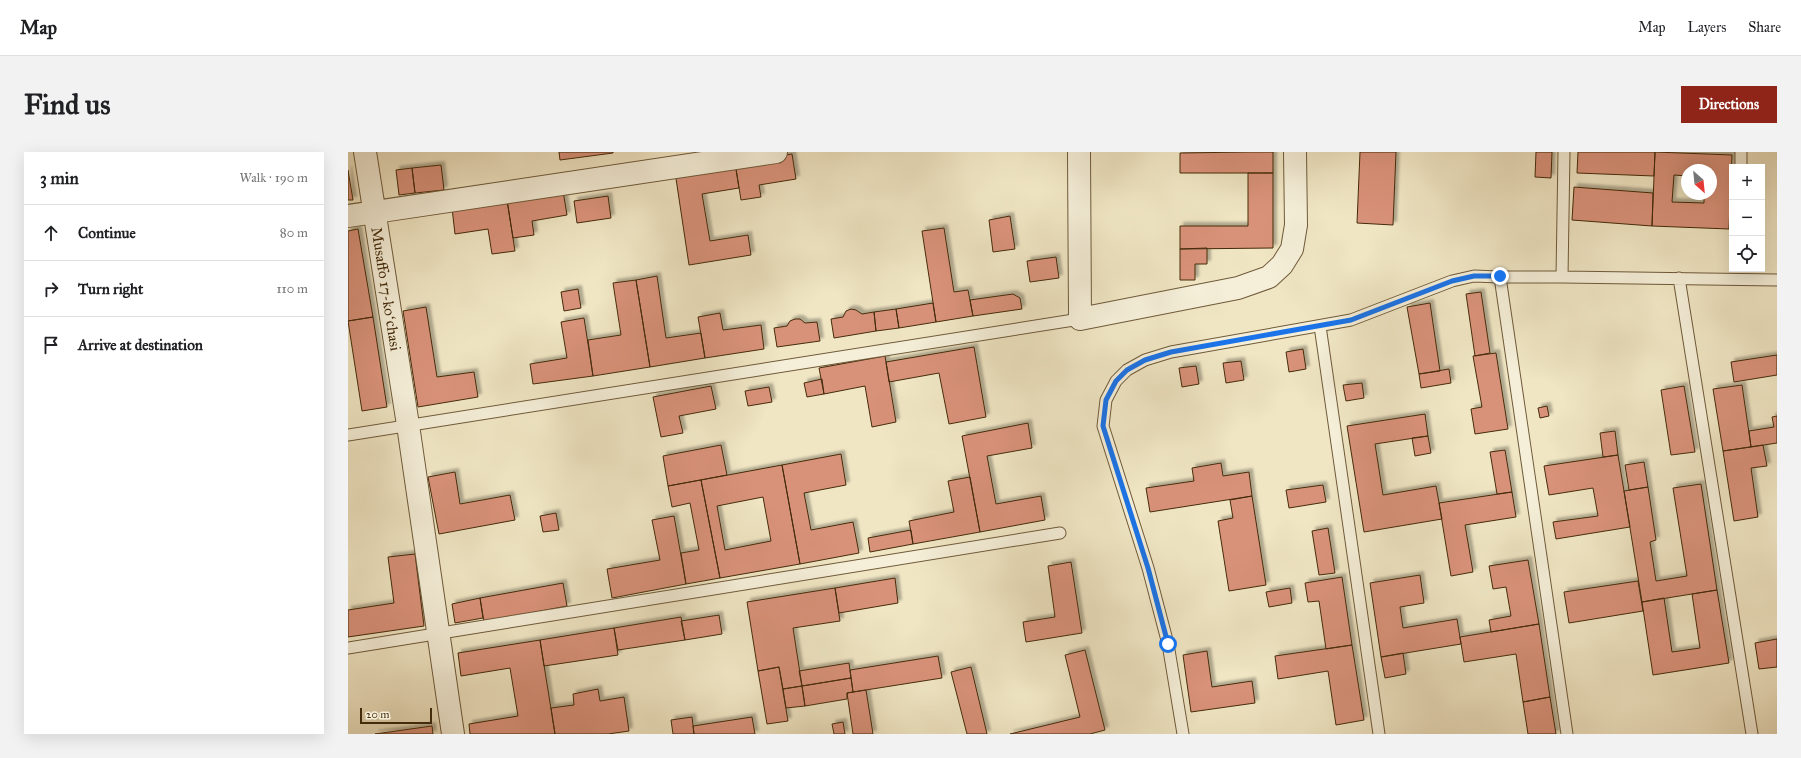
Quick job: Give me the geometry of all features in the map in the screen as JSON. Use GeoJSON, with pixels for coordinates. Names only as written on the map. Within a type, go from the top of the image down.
{"type":"FeatureCollection","features":[{"type":"Feature","properties":{"kind":"street","name":"Musaffo 17-koʻchasi"},"geometry":{"type":"LineString","coordinates":[[365,152],[373,212],[408,425],[453,734]]}},
{"type":"Feature","properties":{"kind":"street"},"geometry":{"type":"LineString","coordinates":[[348,216],[776,152]]}},
{"type":"Feature","properties":{"kind":"street"},"geometry":{"type":"LineString","coordinates":[[1080,152],[1080,319],[1238,288],[1269,277],[1282,265],[1292,249],[1296,225],[1295,152]]}},
{"type":"Feature","properties":{"kind":"lane"},"geometry":{"type":"LineString","coordinates":[[1562,277],[1564,152]]}},
{"type":"Feature","properties":{"kind":"lane"},"geometry":{"type":"LineString","coordinates":[[1741,164],[1742,152]]}},
{"type":"Feature","properties":{"kind":"lane"},"geometry":{"type":"LineString","coordinates":[[1183,734],[1168,644],[1148,568],[1103,426],[1106,400],[1116,381],[1127,370],[1145,360],[1171,352],[1351,320],[1452,281],[1474,276],[1678,278],[1736,274],[1777,280]]}},
{"type":"Feature","properties":{"kind":"lane"},"geometry":{"type":"LineString","coordinates":[[1500,276],[1567,734]]}},
{"type":"Feature","properties":{"kind":"lane"},"geometry":{"type":"LineString","coordinates":[[1678,278],[1752,734]]}},
{"type":"Feature","properties":{"kind":"lane"},"geometry":{"type":"LineString","coordinates":[[348,435],[1080,319]]}},
{"type":"Feature","properties":{"kind":"lane"},"geometry":{"type":"LineString","coordinates":[[1320,326],[1379,734]]}},
{"type":"Feature","properties":{"kind":"lane"},"geometry":{"type":"LineString","coordinates":[[348,648],[1060,533]]}},
{"type":"Feature","properties":{"kind":"building"},"geometry":{"type":"Polygon","coordinates":[[[559,152],[613,152],[613,153],[560,160],[559,152]]]}},
{"type":"Feature","properties":{"kind":"building"},"geometry":{"type":"Polygon","coordinates":[[[1273,152],[1273,173],[1180,173],[1180,153],[1273,152]]]}},
{"type":"Feature","properties":{"kind":"building"},"geometry":{"type":"Polygon","coordinates":[[[1360,152],[1396,152],[1393,225],[1357,223],[1360,152]]]}},
{"type":"Feature","properties":{"kind":"building"},"geometry":{"type":"Polygon","coordinates":[[[1536,152],[1552,152],[1551,178],[1535,177],[1536,152]]]}},
{"type":"Feature","properties":{"kind":"building"},"geometry":{"type":"Polygon","coordinates":[[[1578,152],[1655,152],[1654,176],[1577,173],[1578,152]]]}},
{"type":"Feature","properties":{"kind":"building"},"geometry":{"type":"Polygon","coordinates":[[[1655,152],[1732,155],[1732,164],[1729,164],[1729,229],[1652,226],[1655,152]]]}},
{"type":"Feature","properties":{"kind":"building"},"geometry":{"type":"Polygon","coordinates":[[[792,154],[796,179],[759,185],[761,197],[741,200],[735,163],[792,154]]]}},
{"type":"Feature","properties":{"kind":"building"},"geometry":{"type":"Polygon","coordinates":[[[735,163],[739,188],[702,194],[710,241],[748,235],[751,255],[689,265],[675,172],[735,163]]]}},
{"type":"Feature","properties":{"kind":"building"},"geometry":{"type":"Polygon","coordinates":[[[441,165],[444,190],[415,193],[412,168],[441,165]]]}},
{"type":"Feature","properties":{"kind":"building"},"geometry":{"type":"Polygon","coordinates":[[[412,168],[415,193],[399,195],[396,170],[412,168]]]}},
{"type":"Feature","properties":{"kind":"building"},"geometry":{"type":"Polygon","coordinates":[[[348,170],[353,200],[348,200],[348,170]]]}},
{"type":"Feature","properties":{"kind":"building"},"geometry":{"type":"Polygon","coordinates":[[[1248,173],[1273,173],[1273,248],[1180,249],[1180,226],[1248,226],[1248,173]]]}},
{"type":"Feature","properties":{"kind":"building"},"geometry":{"type":"Polygon","coordinates":[[[1574,187],[1653,193],[1652,226],[1572,220],[1574,187]]]}},
{"type":"Feature","properties":{"kind":"building"},"geometry":{"type":"Polygon","coordinates":[[[563,191],[567,215],[532,221],[534,235],[513,238],[507,200],[563,191]]]}},
{"type":"Feature","properties":{"kind":"building"},"geometry":{"type":"Polygon","coordinates":[[[608,196],[611,218],[577,223],[574,201],[608,196]]]}},
{"type":"Feature","properties":{"kind":"building"},"geometry":{"type":"Polygon","coordinates":[[[507,200],[515,251],[492,254],[488,229],[455,234],[452,208],[507,200]]]}},
{"type":"Feature","properties":{"kind":"building"},"geometry":{"type":"Polygon","coordinates":[[[1010,216],[1015,249],[993,252],[989,220],[1010,216]]]}},
{"type":"Feature","properties":{"kind":"building"},"geometry":{"type":"Polygon","coordinates":[[[944,228],[954,292],[968,290],[973,316],[936,322],[922,231],[944,228]]]}},
{"type":"Feature","properties":{"kind":"building"},"geometry":{"type":"Polygon","coordinates":[[[358,229],[373,317],[348,321],[348,231],[358,229]]]}},
{"type":"Feature","properties":{"kind":"building"},"geometry":{"type":"Polygon","coordinates":[[[1207,248],[1207,264],[1195,264],[1195,280],[1180,280],[1180,249],[1207,248]]]}},
{"type":"Feature","properties":{"kind":"building"},"geometry":{"type":"Polygon","coordinates":[[[1056,257],[1059,278],[1030,282],[1027,261],[1056,257]]]}},
{"type":"Feature","properties":{"kind":"building"},"geometry":{"type":"Polygon","coordinates":[[[657,276],[666,338],[701,333],[705,358],[650,367],[636,280],[657,276]]]}},
{"type":"Feature","properties":{"kind":"building"},"geometry":{"type":"Polygon","coordinates":[[[636,280],[650,367],[593,376],[588,340],[621,335],[613,283],[636,280]]]}},
{"type":"Feature","properties":{"kind":"building"},"geometry":{"type":"Polygon","coordinates":[[[578,289],[581,308],[564,311],[561,292],[578,289]]]}},
{"type":"Feature","properties":{"kind":"building"},"geometry":{"type":"Polygon","coordinates":[[[1481,292],[1490,353],[1475,356],[1466,294],[1481,292]]]}},
{"type":"Feature","properties":{"kind":"building"},"geometry":{"type":"Polygon","coordinates":[[[1013,294],[1020,298],[1022,309],[973,316],[970,300],[1013,294]]]}},
{"type":"Feature","properties":{"kind":"building"},"geometry":{"type":"Polygon","coordinates":[[[933,303],[936,322],[899,328],[896,309],[933,303]]]}},
{"type":"Feature","properties":{"kind":"building"},"geometry":{"type":"Polygon","coordinates":[[[1430,303],[1440,371],[1419,374],[1407,307],[1430,303]]]}},
{"type":"Feature","properties":{"kind":"building"},"geometry":{"type":"Polygon","coordinates":[[[426,307],[437,377],[474,372],[478,397],[418,407],[403,311],[426,307]]]}},
{"type":"Feature","properties":{"kind":"building"},"geometry":{"type":"Polygon","coordinates":[[[851,309],[862,314],[874,312],[876,331],[834,338],[831,319],[843,317],[846,311],[851,309]]]}},
{"type":"Feature","properties":{"kind":"building"},"geometry":{"type":"Polygon","coordinates":[[[896,309],[899,328],[876,331],[874,312],[896,309]]]}},
{"type":"Feature","properties":{"kind":"building"},"geometry":{"type":"Polygon","coordinates":[[[720,313],[723,330],[761,325],[764,349],[705,358],[698,317],[720,313]]]}},
{"type":"Feature","properties":{"kind":"building"},"geometry":{"type":"Polygon","coordinates":[[[373,317],[387,407],[362,411],[348,321],[373,317]]]}},
{"type":"Feature","properties":{"kind":"building"},"geometry":{"type":"Polygon","coordinates":[[[584,318],[593,376],[533,384],[530,364],[567,358],[561,322],[584,318]]]}},
{"type":"Feature","properties":{"kind":"building"},"geometry":{"type":"Polygon","coordinates":[[[800,319],[805,323],[817,322],[820,341],[777,347],[774,328],[787,326],[790,321],[800,319]]]}},
{"type":"Feature","properties":{"kind":"building"},"geometry":{"type":"Polygon","coordinates":[[[974,347],[986,417],[949,424],[939,373],[889,382],[886,362],[974,347]]]}},
{"type":"Feature","properties":{"kind":"building"},"geometry":{"type":"Polygon","coordinates":[[[1303,349],[1306,369],[1289,372],[1286,352],[1303,349]]]}},
{"type":"Feature","properties":{"kind":"building"},"geometry":{"type":"Polygon","coordinates":[[[1496,353],[1508,429],[1475,434],[1471,409],[1482,407],[1473,356],[1496,353]]]}},
{"type":"Feature","properties":{"kind":"building"},"geometry":{"type":"Polygon","coordinates":[[[1777,355],[1777,375],[1734,382],[1731,362],[1777,355]]]}},
{"type":"Feature","properties":{"kind":"building"},"geometry":{"type":"Polygon","coordinates":[[[885,356],[896,422],[872,427],[865,386],[824,394],[819,368],[885,356]]]}},
{"type":"Feature","properties":{"kind":"building"},"geometry":{"type":"Polygon","coordinates":[[[1241,361],[1244,380],[1226,383],[1223,363],[1241,361]]]}},
{"type":"Feature","properties":{"kind":"building"},"geometry":{"type":"Polygon","coordinates":[[[1196,366],[1199,384],[1182,387],[1179,368],[1196,366]]]}},
{"type":"Feature","properties":{"kind":"building"},"geometry":{"type":"Polygon","coordinates":[[[1449,369],[1451,383],[1421,388],[1419,374],[1449,369]]]}},
{"type":"Feature","properties":{"kind":"building"},"geometry":{"type":"Polygon","coordinates":[[[822,379],[824,394],[807,397],[804,383],[822,379]]]}},
{"type":"Feature","properties":{"kind":"building"},"geometry":{"type":"Polygon","coordinates":[[[1362,383],[1364,398],[1346,401],[1343,385],[1362,383]]]}},
{"type":"Feature","properties":{"kind":"building"},"geometry":{"type":"Polygon","coordinates":[[[1742,385],[1751,447],[1723,451],[1713,389],[1742,385]]]}},
{"type":"Feature","properties":{"kind":"building"},"geometry":{"type":"Polygon","coordinates":[[[711,386],[716,409],[679,416],[683,433],[661,437],[653,397],[711,386]]]}},
{"type":"Feature","properties":{"kind":"building"},"geometry":{"type":"Polygon","coordinates":[[[1684,386],[1695,452],[1671,455],[1661,390],[1684,386]]]}},
{"type":"Feature","properties":{"kind":"building"},"geometry":{"type":"Polygon","coordinates":[[[769,387],[772,402],[748,406],[745,391],[769,387]]]}},
{"type":"Feature","properties":{"kind":"building"},"geometry":{"type":"Polygon","coordinates":[[[1547,406],[1549,416],[1540,418],[1538,408],[1547,406]]]}},
{"type":"Feature","properties":{"kind":"building"},"geometry":{"type":"Polygon","coordinates":[[[1425,414],[1428,436],[1375,444],[1383,495],[1436,486],[1442,519],[1364,532],[1347,426],[1425,414]]]}},
{"type":"Feature","properties":{"kind":"building"},"geometry":{"type":"Polygon","coordinates":[[[1777,416],[1777,443],[1751,447],[1749,431],[1774,427],[1772,417],[1777,416]]]}},
{"type":"Feature","properties":{"kind":"building"},"geometry":{"type":"Polygon","coordinates":[[[1028,423],[1032,448],[987,456],[996,504],[1041,496],[1045,520],[980,532],[962,436],[1028,423]]]}},
{"type":"Feature","properties":{"kind":"building"},"geometry":{"type":"Polygon","coordinates":[[[1615,431],[1618,455],[1603,457],[1600,433],[1615,431]]]}},
{"type":"Feature","properties":{"kind":"building"},"geometry":{"type":"Polygon","coordinates":[[[1428,436],[1431,453],[1415,456],[1412,438],[1428,436]]]}},
{"type":"Feature","properties":{"kind":"building"},"geometry":{"type":"Polygon","coordinates":[[[721,445],[727,475],[668,486],[663,456],[721,445]]]}},
{"type":"Feature","properties":{"kind":"building"},"geometry":{"type":"Polygon","coordinates":[[[1763,445],[1767,466],[1751,468],[1758,517],[1734,521],[1723,451],[1763,445]]]}},
{"type":"Feature","properties":{"kind":"building"},"geometry":{"type":"Polygon","coordinates":[[[1505,450],[1512,492],[1497,494],[1490,452],[1505,450]]]}},
{"type":"Feature","properties":{"kind":"building"},"geometry":{"type":"Polygon","coordinates":[[[841,454],[846,485],[804,493],[811,530],[853,522],[859,553],[800,564],[782,465],[841,454]]]}},
{"type":"Feature","properties":{"kind":"building"},"geometry":{"type":"Polygon","coordinates":[[[1618,455],[1630,527],[1556,539],[1553,522],[1598,516],[1593,488],[1549,495],[1544,466],[1618,455]]]}},
{"type":"Feature","properties":{"kind":"building"},"geometry":{"type":"Polygon","coordinates":[[[1644,462],[1648,487],[1629,490],[1625,465],[1644,462]]]}},
{"type":"Feature","properties":{"kind":"building"},"geometry":{"type":"Polygon","coordinates":[[[1221,463],[1223,476],[1249,472],[1252,496],[1150,512],[1146,488],[1194,481],[1192,468],[1221,463]]]}},
{"type":"Feature","properties":{"kind":"building"},"geometry":{"type":"Polygon","coordinates":[[[782,465],[800,564],[720,578],[701,480],[782,465]],[[763,497],[717,506],[725,550],[771,541],[763,497]]]}},
{"type":"Feature","properties":{"kind":"building"},"geometry":{"type":"Polygon","coordinates":[[[455,472],[460,504],[510,495],[515,520],[439,534],[428,477],[455,472]]]}},
{"type":"Feature","properties":{"kind":"building"},"geometry":{"type":"Polygon","coordinates":[[[970,477],[980,532],[913,544],[909,521],[954,512],[948,481],[970,477]]]}},
{"type":"Feature","properties":{"kind":"building"},"geometry":{"type":"Polygon","coordinates":[[[701,480],[720,578],[686,584],[681,553],[699,550],[690,503],[672,507],[668,486],[701,480]]]}},
{"type":"Feature","properties":{"kind":"building"},"geometry":{"type":"Polygon","coordinates":[[[1701,484],[1717,590],[1642,602],[1624,491],[1648,487],[1656,540],[1650,542],[1656,581],[1687,576],[1673,488],[1701,484]]]}},
{"type":"Feature","properties":{"kind":"building"},"geometry":{"type":"Polygon","coordinates":[[[1323,485],[1326,502],[1289,508],[1286,490],[1323,485]]]}},
{"type":"Feature","properties":{"kind":"building"},"geometry":{"type":"Polygon","coordinates":[[[1512,492],[1516,517],[1465,525],[1473,572],[1451,576],[1439,503],[1512,492]]]}},
{"type":"Feature","properties":{"kind":"building"},"geometry":{"type":"Polygon","coordinates":[[[1252,496],[1266,585],[1229,591],[1218,521],[1233,518],[1230,500],[1252,496]]]}},
{"type":"Feature","properties":{"kind":"building"},"geometry":{"type":"Polygon","coordinates":[[[556,513],[559,530],[543,532],[540,516],[556,513]]]}},
{"type":"Feature","properties":{"kind":"building"},"geometry":{"type":"Polygon","coordinates":[[[674,516],[686,584],[612,598],[607,569],[660,560],[652,520],[674,516]]]}},
{"type":"Feature","properties":{"kind":"building"},"geometry":{"type":"Polygon","coordinates":[[[1328,528],[1335,573],[1319,575],[1312,531],[1328,528]]]}},
{"type":"Feature","properties":{"kind":"building"},"geometry":{"type":"Polygon","coordinates":[[[911,530],[913,544],[870,552],[868,538],[911,530]]]}},
{"type":"Feature","properties":{"kind":"building"},"geometry":{"type":"Polygon","coordinates":[[[415,554],[424,626],[348,637],[348,610],[394,603],[388,557],[415,554]]]}},
{"type":"Feature","properties":{"kind":"building"},"geometry":{"type":"Polygon","coordinates":[[[1528,560],[1539,624],[1491,632],[1489,620],[1511,616],[1506,587],[1493,589],[1489,566],[1528,560]]]}},
{"type":"Feature","properties":{"kind":"building"},"geometry":{"type":"Polygon","coordinates":[[[1071,562],[1082,633],[1026,642],[1023,622],[1055,617],[1048,566],[1071,562]]]}},
{"type":"Feature","properties":{"kind":"building"},"geometry":{"type":"Polygon","coordinates":[[[1420,575],[1424,603],[1400,607],[1403,628],[1457,619],[1461,644],[1381,657],[1370,583],[1420,575]]]}},
{"type":"Feature","properties":{"kind":"building"},"geometry":{"type":"Polygon","coordinates":[[[1342,577],[1352,645],[1326,649],[1319,601],[1308,602],[1305,583],[1342,577]]]}},
{"type":"Feature","properties":{"kind":"building"},"geometry":{"type":"Polygon","coordinates":[[[895,578],[898,603],[839,613],[835,588],[895,578]]]}},
{"type":"Feature","properties":{"kind":"building"},"geometry":{"type":"Polygon","coordinates":[[[1638,581],[1643,611],[1569,623],[1564,592],[1638,581]]]}},
{"type":"Feature","properties":{"kind":"building"},"geometry":{"type":"Polygon","coordinates":[[[563,583],[567,606],[484,622],[480,598],[563,583]]]}},
{"type":"Feature","properties":{"kind":"building"},"geometry":{"type":"Polygon","coordinates":[[[835,588],[840,621],[793,628],[802,686],[783,689],[779,667],[758,671],[747,602],[835,588]]]}},
{"type":"Feature","properties":{"kind":"building"},"geometry":{"type":"Polygon","coordinates":[[[1290,588],[1292,603],[1269,607],[1266,592],[1290,588]]]}},
{"type":"Feature","properties":{"kind":"building"},"geometry":{"type":"Polygon","coordinates":[[[1717,590],[1729,663],[1653,675],[1642,602],[1664,598],[1672,652],[1700,648],[1692,594],[1717,590]]]}},
{"type":"Feature","properties":{"kind":"building"},"geometry":{"type":"Polygon","coordinates":[[[480,598],[483,618],[455,623],[452,604],[480,598]]]}},
{"type":"Feature","properties":{"kind":"building"},"geometry":{"type":"Polygon","coordinates":[[[719,615],[722,634],[685,640],[681,621],[719,615]]]}},
{"type":"Feature","properties":{"kind":"building"},"geometry":{"type":"Polygon","coordinates":[[[681,617],[685,640],[618,650],[614,628],[681,617]]]}},
{"type":"Feature","properties":{"kind":"building"},"geometry":{"type":"Polygon","coordinates":[[[1539,624],[1550,697],[1523,702],[1516,654],[1464,662],[1460,637],[1539,624]]]}},
{"type":"Feature","properties":{"kind":"building"},"geometry":{"type":"Polygon","coordinates":[[[614,628],[618,655],[544,666],[540,640],[614,628]]]}},
{"type":"Feature","properties":{"kind":"building"},"geometry":{"type":"Polygon","coordinates":[[[1777,639],[1777,667],[1759,669],[1755,643],[1777,639]]]}},
{"type":"Feature","properties":{"kind":"building"},"geometry":{"type":"Polygon","coordinates":[[[540,640],[555,734],[470,734],[469,724],[518,716],[510,668],[461,676],[458,653],[540,640]]]}},
{"type":"Feature","properties":{"kind":"building"},"geometry":{"type":"Polygon","coordinates":[[[1352,645],[1364,720],[1336,725],[1328,671],[1278,679],[1275,656],[1352,645]]]}},
{"type":"Feature","properties":{"kind":"building"},"geometry":{"type":"Polygon","coordinates":[[[1085,650],[1105,730],[1090,734],[1010,734],[1080,717],[1065,655],[1085,650]]]}},
{"type":"Feature","properties":{"kind":"building"},"geometry":{"type":"Polygon","coordinates":[[[1207,651],[1212,687],[1252,681],[1255,703],[1191,712],[1183,655],[1207,651]]]}},
{"type":"Feature","properties":{"kind":"building"},"geometry":{"type":"Polygon","coordinates":[[[1403,653],[1406,674],[1385,678],[1381,657],[1403,653]]]}},
{"type":"Feature","properties":{"kind":"building"},"geometry":{"type":"Polygon","coordinates":[[[938,656],[942,678],[853,692],[850,670],[938,656]]]}},
{"type":"Feature","properties":{"kind":"building"},"geometry":{"type":"Polygon","coordinates":[[[849,663],[851,678],[802,686],[799,671],[849,663]]]}},
{"type":"Feature","properties":{"kind":"building"},"geometry":{"type":"Polygon","coordinates":[[[779,667],[788,721],[767,724],[758,671],[779,667]]]}},
{"type":"Feature","properties":{"kind":"building"},"geometry":{"type":"Polygon","coordinates":[[[971,667],[987,734],[967,734],[951,672],[971,667]]]}},
{"type":"Feature","properties":{"kind":"building"},"geometry":{"type":"Polygon","coordinates":[[[851,678],[853,692],[847,693],[847,699],[805,706],[802,686],[851,678]]]}},
{"type":"Feature","properties":{"kind":"building"},"geometry":{"type":"Polygon","coordinates":[[[802,686],[805,706],[786,708],[783,689],[802,686]]]}},
{"type":"Feature","properties":{"kind":"building"},"geometry":{"type":"Polygon","coordinates":[[[598,689],[600,701],[624,697],[629,731],[608,734],[555,734],[551,708],[574,705],[573,694],[598,689]]]}},
{"type":"Feature","properties":{"kind":"building"},"geometry":{"type":"Polygon","coordinates":[[[866,690],[873,734],[853,734],[847,693],[866,690]]]}},
{"type":"Feature","properties":{"kind":"building"},"geometry":{"type":"Polygon","coordinates":[[[1550,697],[1556,734],[1528,734],[1523,702],[1550,697]]]}},
{"type":"Feature","properties":{"kind":"building"},"geometry":{"type":"Polygon","coordinates":[[[692,717],[694,734],[673,734],[671,720],[692,717]]]}},
{"type":"Feature","properties":{"kind":"building"},"geometry":{"type":"Polygon","coordinates":[[[752,717],[755,734],[694,734],[693,726],[752,717]]]}},
{"type":"Feature","properties":{"kind":"building"},"geometry":{"type":"Polygon","coordinates":[[[843,722],[845,734],[834,734],[832,724],[843,722]]]}},
{"type":"Feature","properties":{"kind":"building"},"geometry":{"type":"Polygon","coordinates":[[[432,726],[433,734],[375,734],[432,726]]]}},
{"type":"Feature","properties":{"kind":"route"},"geometry":{"type":"LineString","coordinates":[[1168,644],[1148,568],[1103,426],[1106,400],[1116,381],[1127,370],[1145,360],[1171,352],[1351,320],[1452,281],[1474,276],[1500,276]]}}]}
